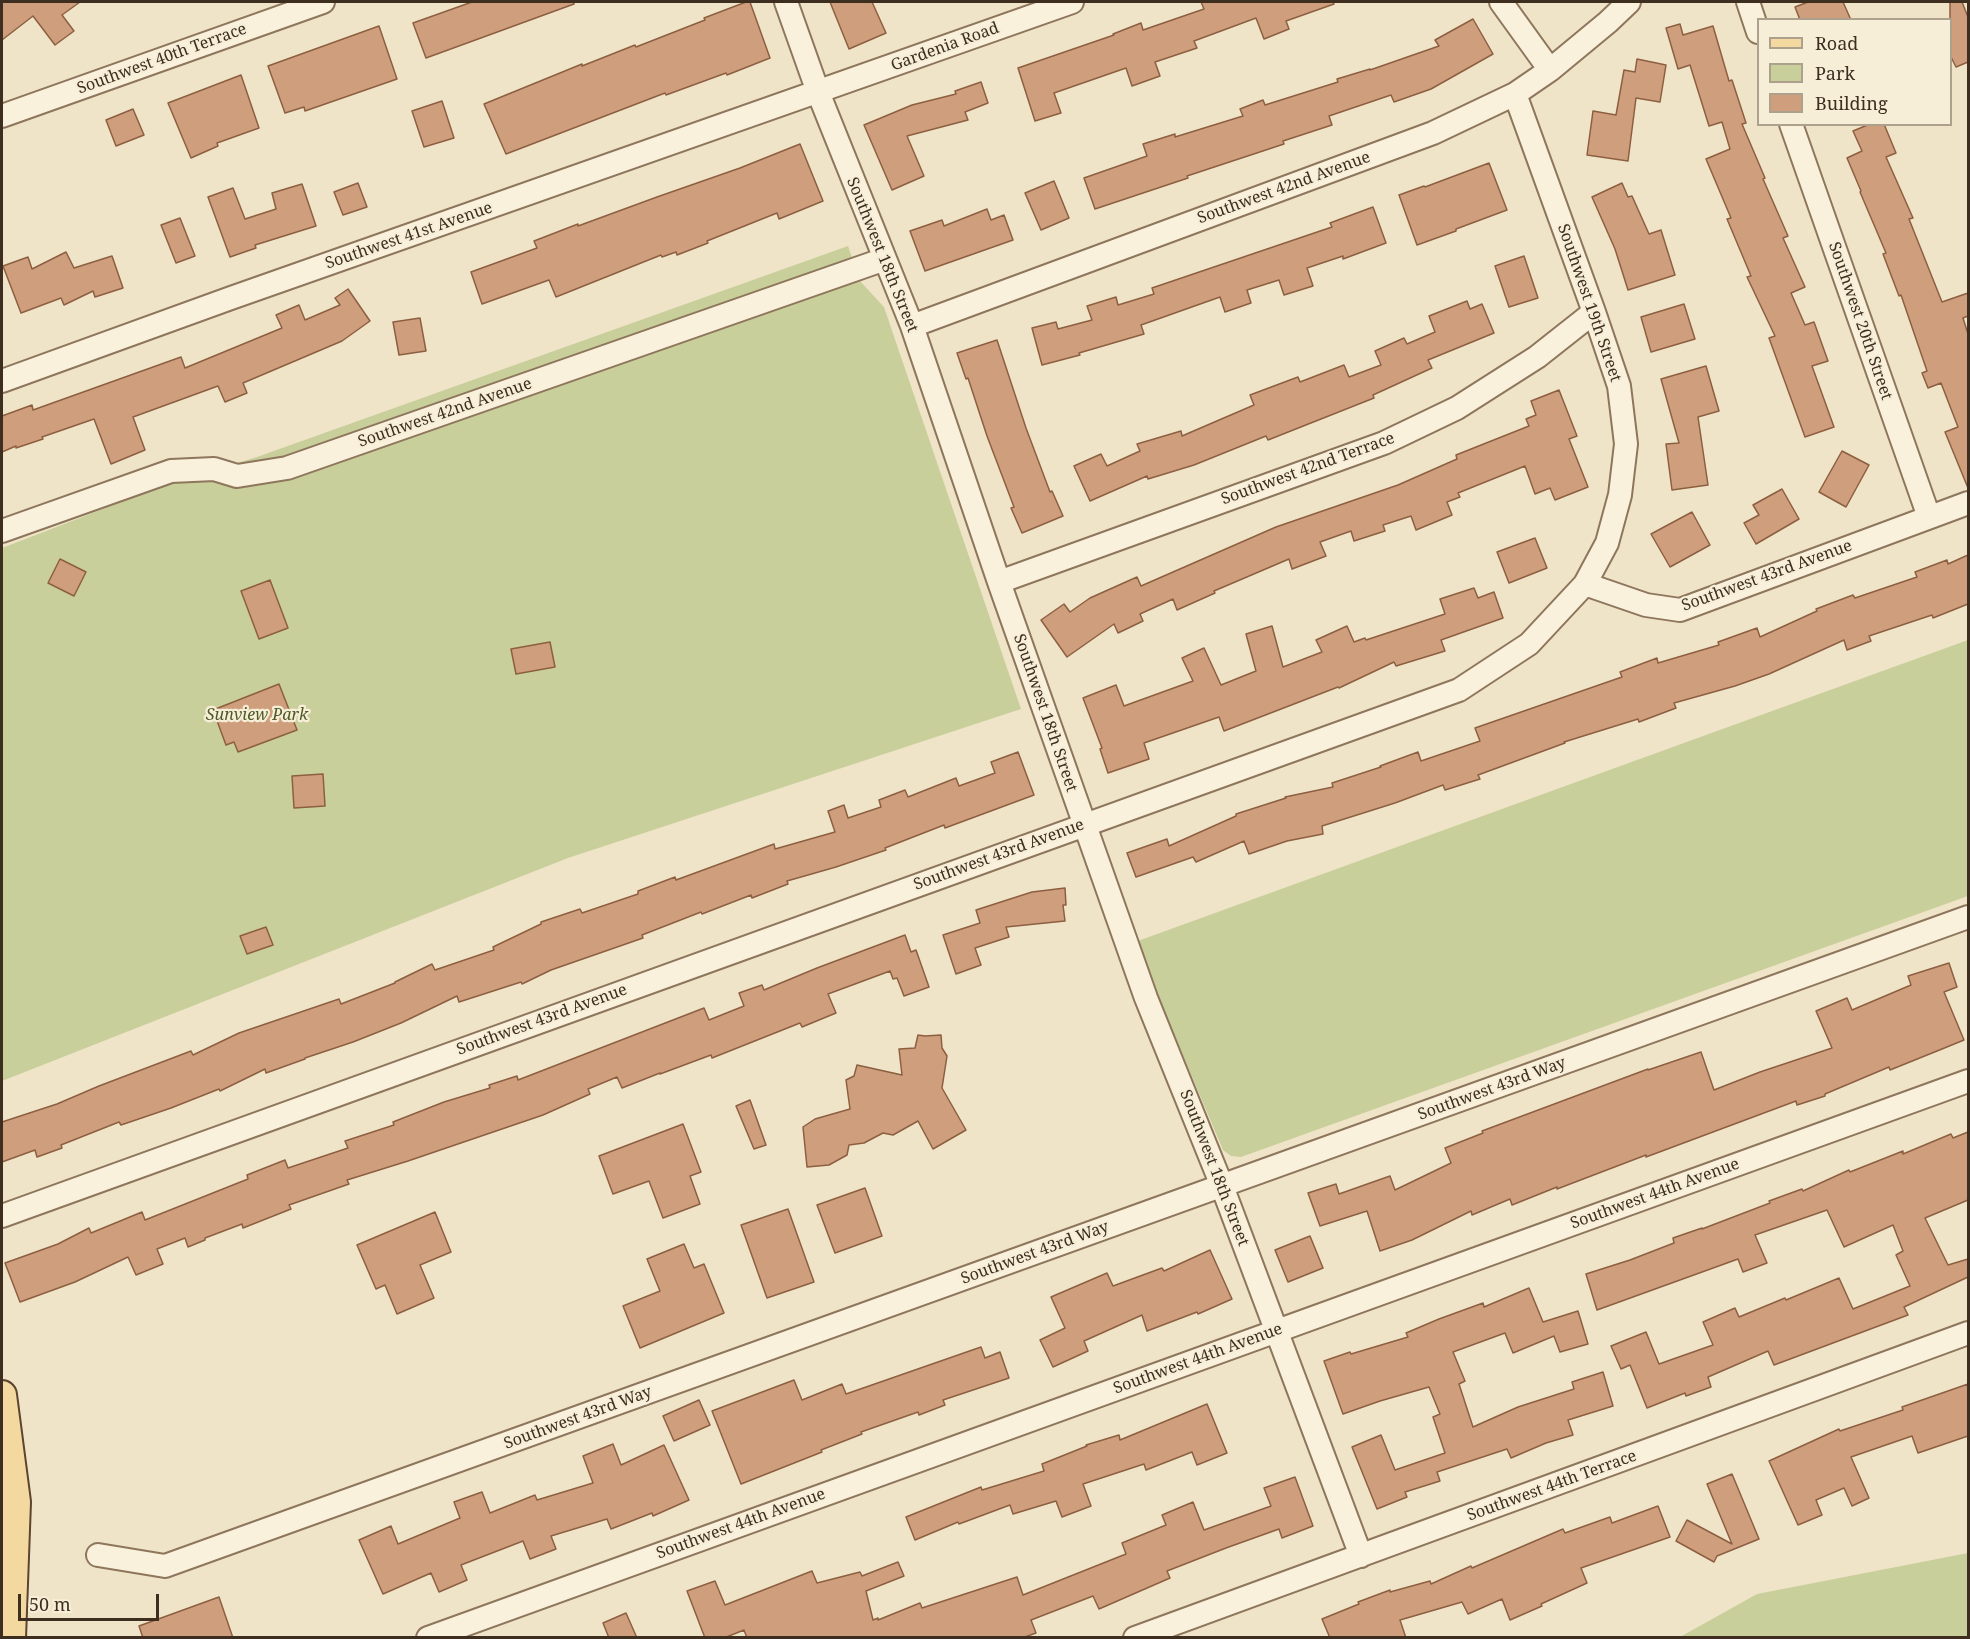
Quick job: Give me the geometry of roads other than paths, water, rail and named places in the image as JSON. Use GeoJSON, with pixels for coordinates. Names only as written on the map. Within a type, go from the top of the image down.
{"type":"FeatureCollection","features":[{"type":"Feature","properties":{"kind":"main road"},"geometry":{"type":"LineString","coordinates":[[2,1395],[16,1502],[11,1638]]}},
{"type":"Feature","properties":{"kind":"street","name":"Southwest 40th Terrace"},"geometry":{"type":"LineString","coordinates":[[2,116],[323,2]]}},
{"type":"Feature","properties":{"kind":"street","name":"Southwest 18th Street"},"geometry":{"type":"LineString","coordinates":[[786,2],[818,93],[912,326],[999,582],[1146,998],[1222,1186],[1361,1556]]}},
{"type":"Feature","properties":{"kind":"street","name":"Gardenia Road"},"geometry":{"type":"LineString","coordinates":[[818,93],[1048,5],[1072,2]]}},
{"type":"Feature","properties":{"kind":"street"},"geometry":{"type":"LineString","coordinates":[[1501,2],[1550,70]]}},
{"type":"Feature","properties":{"kind":"street","name":"Southwest 42nd Avenue"},"geometry":{"type":"LineString","coordinates":[[912,326],[1433,133],[1515,94],[1550,70],[1629,2]]}},
{"type":"Feature","properties":{"kind":"street"},"geometry":{"type":"LineString","coordinates":[[1748,2],[1757,29]]}},
{"type":"Feature","properties":{"kind":"street","name":"Southwest 41st Avenue"},"geometry":{"type":"LineString","coordinates":[[2,381],[231,298],[818,93]]}},
{"type":"Feature","properties":{"kind":"street","name":"Southwest 19th Street"},"geometry":{"type":"LineString","coordinates":[[1515,94],[1619,386],[1626,444],[1620,495],[1606,543],[1585,584]]}},
{"type":"Feature","properties":{"kind":"street","name":"Southwest 20th Street"},"geometry":{"type":"LineString","coordinates":[[1792,126],[1929,517]]}},
{"type":"Feature","properties":{"kind":"street","name":"Southwest 42nd Avenue"},"geometry":{"type":"LineString","coordinates":[[2,531],[171,471],[214,469],[237,476],[287,468],[885,259]]}},
{"type":"Feature","properties":{"kind":"street","name":"Southwest 42nd Terrace"},"geometry":{"type":"LineString","coordinates":[[999,582],[1384,442],[1457,408],[1537,357],[1594,312]]}},
{"type":"Feature","properties":{"kind":"street","name":"Southwest 43rd Avenue"},"geometry":{"type":"LineString","coordinates":[[2,1216],[1459,690],[1529,644],[1585,584],[1646,605],[1680,610],[1968,503]]}},
{"type":"Feature","properties":{"kind":"street","name":"Southwest 43rd Way"},"geometry":{"type":"LineString","coordinates":[[98,1555],[165,1566],[1968,917]]}},
{"type":"Feature","properties":{"kind":"street","name":"Southwest 44th Avenue"},"geometry":{"type":"LineString","coordinates":[[428,1638],[1968,1081]]}},
{"type":"Feature","properties":{"kind":"street","name":"Southwest 44th Terrace"},"geometry":{"type":"LineString","coordinates":[[1135,1638],[1968,1333]]}},
{"type":"Feature","properties":{"kind":"park label","name":"Sunview Park"},"geometry":{"type":"Point","coordinates":[257,715]}}]}
